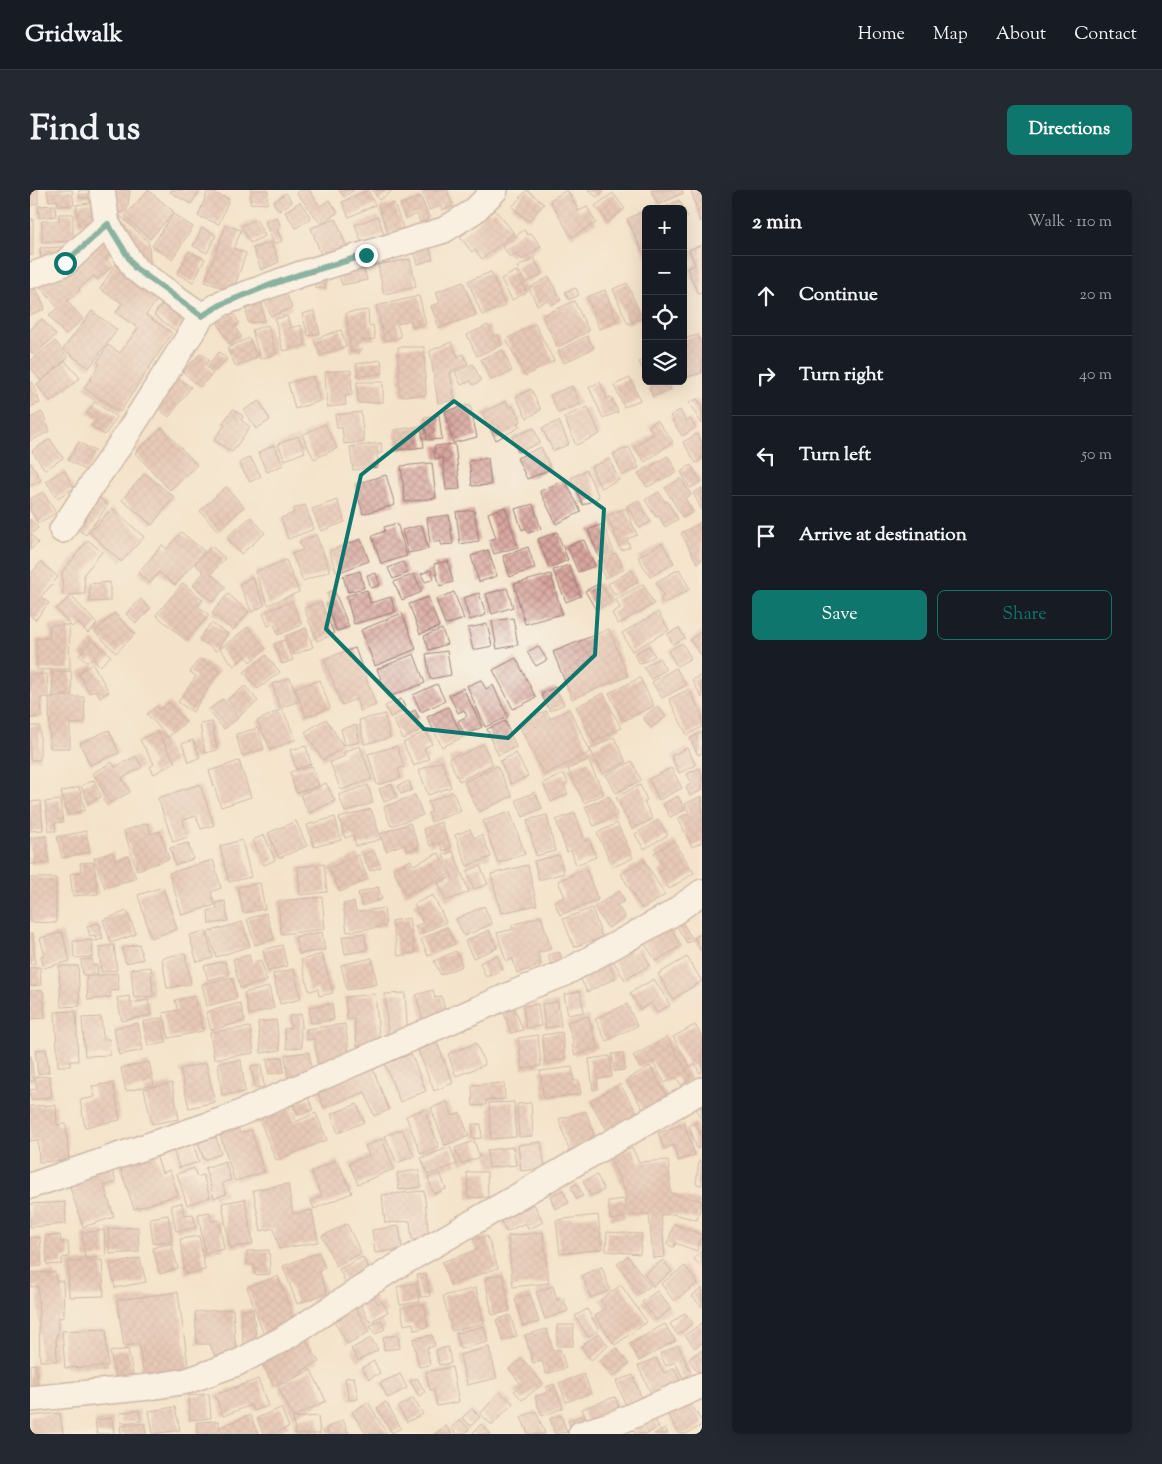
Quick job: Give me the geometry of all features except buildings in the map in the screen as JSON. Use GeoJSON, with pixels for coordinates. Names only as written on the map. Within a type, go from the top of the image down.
{"type":"FeatureCollection","features":[{"type":"Feature","properties":{"kind":"street"},"geometry":{"type":"LineString","coordinates":[[102,190],[108,224],[135,268],[202,316]]}},
{"type":"Feature","properties":{"kind":"street"},"geometry":{"type":"LineString","coordinates":[[62,530],[94,480],[133,426],[202,316],[222,304],[298,275],[444,230],[474,211],[496,190]]}},
{"type":"Feature","properties":{"kind":"street"},"geometry":{"type":"LineString","coordinates":[[30,276],[65,263],[108,224]]}},
{"type":"Feature","properties":{"kind":"street"},"geometry":{"type":"LineString","coordinates":[[30,1186],[228,1118],[526,988],[561,975],[670,915],[702,892]]}},
{"type":"Feature","properties":{"kind":"street"},"geometry":{"type":"LineString","coordinates":[[30,1399],[150,1388],[187,1380],[237,1363],[283,1339],[392,1269],[702,1090]]}},
{"type":"Feature","properties":{"kind":"street"},"geometry":{"type":"LineString","coordinates":[[581,1434],[616,1424],[702,1386]]}},
{"type":"Feature","properties":{"kind":"highlighted area"},"geometry":{"type":"Polygon","coordinates":[[[454,401],[604,509],[595,655],[508,738],[424,729],[326,629],[361,475],[454,401]]]}},
{"type":"Feature","properties":{"kind":"route"},"geometry":{"type":"LineString","coordinates":[[65,263],[108,224],[122,250],[135,268],[202,316],[222,304],[262,288],[298,275],[366,255]]}}]}
